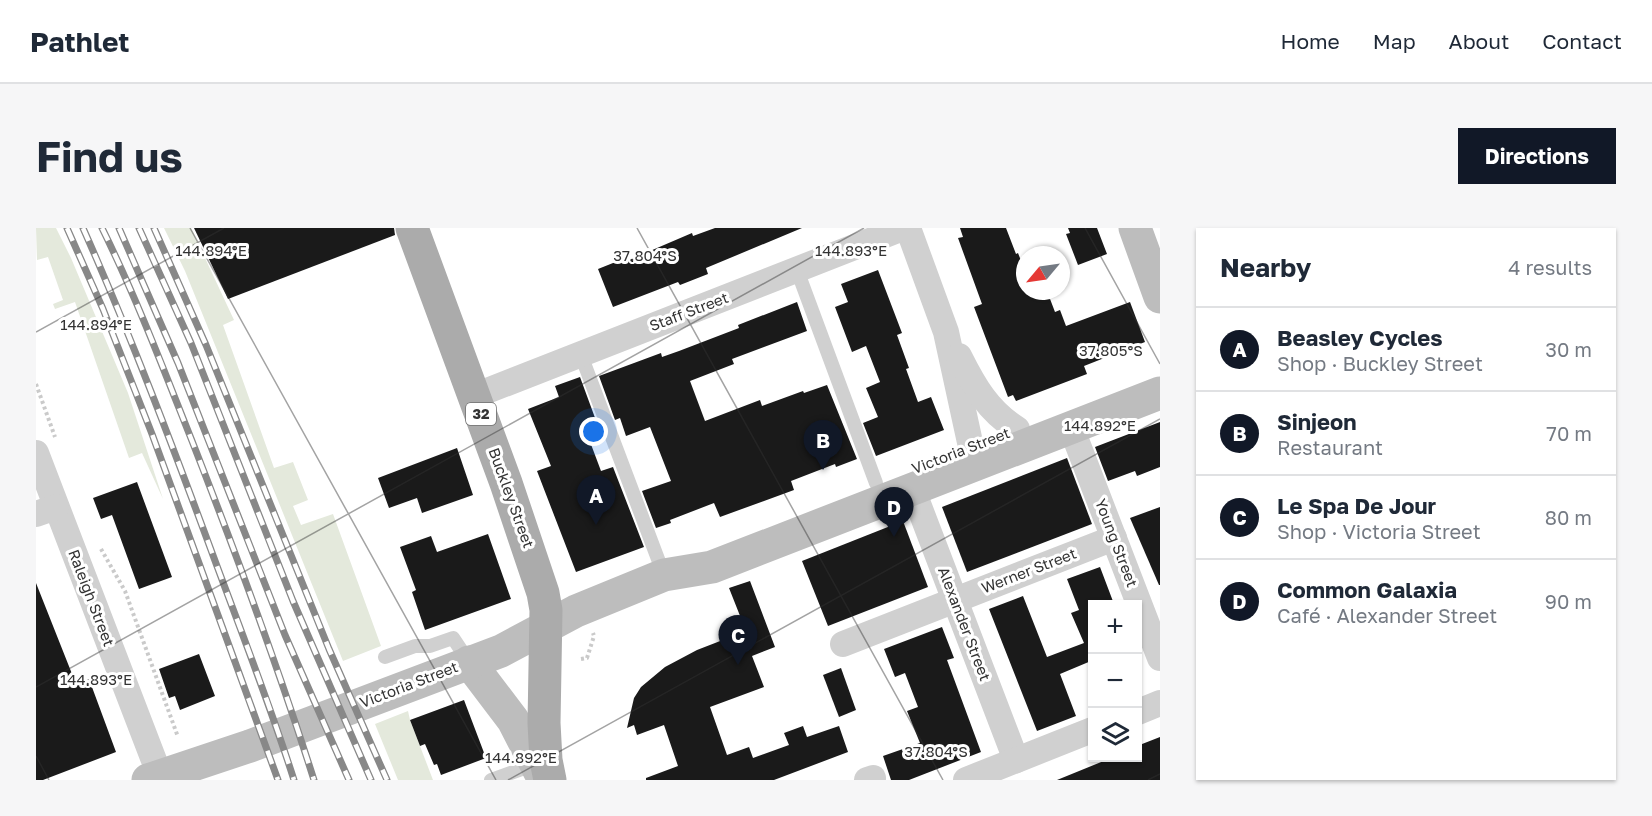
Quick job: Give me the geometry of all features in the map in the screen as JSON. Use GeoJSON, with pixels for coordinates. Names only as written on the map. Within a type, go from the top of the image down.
{"type":"FeatureCollection","features":[{"type":"Feature","properties":{"kind":"main road","name":"Buckley Street"},"geometry":{"type":"LineString","coordinates":[[412,228],[474,396],[545,600],[544,771]]}},
{"type":"Feature","properties":{"kind":"street","name":"Staff Street"},"geometry":{"type":"LineString","coordinates":[[474,396],[905,228]]}},
{"type":"Feature","properties":{"kind":"street"},"geometry":{"type":"LineString","coordinates":[[905,228],[946,332],[984,400],[997,416],[1017,429]]}},
{"type":"Feature","properties":{"kind":"street"},"geometry":{"type":"LineString","coordinates":[[1135,228],[1160,297]]}},
{"type":"Feature","properties":{"kind":"street"},"geometry":{"type":"LineString","coordinates":[[946,332],[973,455]]}},
{"type":"Feature","properties":{"kind":"street","name":"Victoria Street"},"geometry":{"type":"LineString","coordinates":[[664,575],[711,567],[912,488],[1017,429],[1160,373]]}},
{"type":"Feature","properties":{"kind":"street","name":"Victoria Street"},"geometry":{"type":"LineString","coordinates":[[154,778],[261,742],[506,648],[576,610],[664,575],[705,550],[876,483],[1071,427],[1160,393]]}},
{"type":"Feature","properties":{"kind":"street","name":"Young Street"},"geometry":{"type":"LineString","coordinates":[[1071,427],[1160,658]]}},
{"type":"Feature","properties":{"kind":"street","name":"Raleigh Street"},"geometry":{"type":"LineString","coordinates":[[46,446],[46,510],[154,778]]}},
{"type":"Feature","properties":{"kind":"street","name":"Alexander Street"},"geometry":{"type":"LineString","coordinates":[[912,488],[1016,760]]}},
{"type":"Feature","properties":{"kind":"street","name":"Werner Street"},"geometry":{"type":"LineString","coordinates":[[843,644],[1114,538]]}},
{"type":"Feature","properties":{"kind":"street"},"geometry":{"type":"LineString","coordinates":[[469,662],[513,720],[544,771]]}},
{"type":"Feature","properties":{"kind":"street"},"geometry":{"type":"LineString","coordinates":[[1142,710],[1160,703]]}},
{"type":"Feature","properties":{"kind":"street"},"geometry":{"type":"LineString","coordinates":[[981,777],[1016,760],[1088,732]]}},
{"type":"Feature","properties":{"kind":"lane"},"geometry":{"type":"LineString","coordinates":[[797,270],[876,483]]}},
{"type":"Feature","properties":{"kind":"lane"},"geometry":{"type":"LineString","coordinates":[[581,355],[664,575]]}},
{"type":"Feature","properties":{"kind":"lane"},"geometry":{"type":"LineString","coordinates":[[385,657],[415,646],[430,646],[453,638],[469,662]]}},
{"type":"Feature","properties":{"kind":"lane"},"geometry":{"type":"LineString","coordinates":[[491,780],[544,771]]}},
{"type":"Feature","properties":{"kind":"path"},"geometry":{"type":"LineString","coordinates":[[36,384],[46,446]]}},
{"type":"Feature","properties":{"kind":"path"},"geometry":{"type":"LineString","coordinates":[[99,545],[125,591],[178,736]]}},
{"type":"Feature","properties":{"kind":"path"},"geometry":{"type":"LineString","coordinates":[[581,660],[587,658],[594,636],[592,632]]}},
{"type":"Feature","properties":{"kind":"shaded area"},"geometry":{"type":"Polygon","coordinates":[[[36,228],[56,228],[71,258],[128,393],[163,499],[142,453],[129,458],[75,302],[55,309],[53,304],[63,300],[48,257],[37,260],[36,228]]]}},
{"type":"Feature","properties":{"kind":"shaded area"},"geometry":{"type":"Polygon","coordinates":[[[164,228],[191,228],[234,320],[223,325],[274,468],[293,462],[308,500],[293,506],[301,525],[333,514],[381,646],[343,661],[185,271],[164,228]]]}},
{"type":"Feature","properties":{"kind":"shaded area"},"geometry":{"type":"Polygon","coordinates":[[[408,711],[433,780],[398,780],[375,724],[408,711]]]}},
{"type":"Feature","properties":{"kind":"building"},"geometry":{"type":"Polygon","coordinates":[[[194,228],[394,228],[395,235],[228,299],[194,228]]]}},
{"type":"Feature","properties":{"kind":"building"},"geometry":{"type":"Polygon","coordinates":[[[715,228],[802,228],[706,268],[708,274],[680,285],[678,282],[613,307],[598,269],[628,257],[629,260],[692,233],[693,236],[715,228]]]}},
{"type":"Feature","properties":{"kind":"building"},"geometry":{"type":"Polygon","coordinates":[[[960,228],[1006,228],[1016,254],[1016,300],[1050,300],[1055,312],[1060,310],[1066,326],[1130,302],[1145,342],[1084,366],[1087,374],[1016,401],[1013,395],[1008,397],[974,307],[982,304],[958,238],[963,237],[960,228]]]}},
{"type":"Feature","properties":{"kind":"building"},"geometry":{"type":"Polygon","coordinates":[[[1068,228],[1097,228],[1107,254],[1078,265],[1066,234],[1070,233],[1068,228]]]}},
{"type":"Feature","properties":{"kind":"building"},"geometry":{"type":"Polygon","coordinates":[[[878,270],[902,333],[897,335],[918,402],[931,397],[944,430],[876,456],[863,423],[878,417],[866,388],[880,382],[866,346],[852,352],[835,307],[848,302],[841,284],[878,270]]]}},
{"type":"Feature","properties":{"kind":"building"},"geometry":{"type":"Polygon","coordinates":[[[797,302],[807,331],[732,359],[734,364],[690,381],[705,421],[760,400],[762,406],[827,385],[857,459],[836,467],[835,464],[791,481],[794,490],[720,517],[714,503],[670,520],[671,523],[656,528],[642,491],[671,481],[650,427],[626,436],[620,418],[615,420],[599,376],[661,353],[662,357],[679,351],[797,302]]]}},
{"type":"Feature","properties":{"kind":"building"},"geometry":{"type":"Polygon","coordinates":[[[580,377],[598,426],[586,431],[601,471],[613,467],[644,547],[576,572],[537,471],[551,466],[528,409],[559,397],[555,386],[580,377]]]}},
{"type":"Feature","properties":{"kind":"building"},"geometry":{"type":"Polygon","coordinates":[[[1160,422],[1160,467],[1137,476],[1135,471],[1108,481],[1095,447],[1160,422]]]}},
{"type":"Feature","properties":{"kind":"building"},"geometry":{"type":"Polygon","coordinates":[[[457,448],[473,495],[422,513],[417,498],[389,508],[378,478],[457,448]]]}},
{"type":"Feature","properties":{"kind":"building"},"geometry":{"type":"Polygon","coordinates":[[[1067,458],[1092,524],[967,572],[942,507],[1067,458]]]}},
{"type":"Feature","properties":{"kind":"building"},"geometry":{"type":"Polygon","coordinates":[[[137,482],[172,577],[139,589],[112,515],[101,519],[93,498],[137,482]]]}},
{"type":"Feature","properties":{"kind":"building"},"geometry":{"type":"Polygon","coordinates":[[[1160,507],[1160,585],[1159,585],[1130,518],[1160,507]]]}},
{"type":"Feature","properties":{"kind":"building"},"geometry":{"type":"Polygon","coordinates":[[[903,521],[928,587],[828,626],[802,561],[903,521]]]}},
{"type":"Feature","properties":{"kind":"building"},"geometry":{"type":"Polygon","coordinates":[[[488,534],[511,599],[425,630],[412,592],[416,590],[400,547],[431,536],[437,552],[488,534]]]}},
{"type":"Feature","properties":{"kind":"building"},"geometry":{"type":"Polygon","coordinates":[[[1100,567],[1112,600],[1088,600],[1088,662],[1060,674],[1076,716],[1037,731],[989,609],[1023,596],[1047,657],[1084,643],[1071,613],[1079,610],[1067,579],[1100,567]]]}},
{"type":"Feature","properties":{"kind":"building"},"geometry":{"type":"Polygon","coordinates":[[[750,581],[775,647],[752,656],[764,687],[710,707],[727,755],[749,747],[753,758],[789,745],[784,733],[803,726],[807,737],[839,726],[848,752],[774,780],[646,780],[646,778],[678,766],[664,725],[637,735],[634,725],[627,728],[634,698],[641,687],[665,667],[697,650],[746,631],[729,588],[750,581]]]}},
{"type":"Feature","properties":{"kind":"building"},"geometry":{"type":"Polygon","coordinates":[[[36,583],[76,684],[89,679],[116,752],[43,780],[36,780],[36,583]]]}},
{"type":"Feature","properties":{"kind":"building"},"geometry":{"type":"Polygon","coordinates":[[[942,627],[954,658],[947,660],[981,752],[909,780],[891,780],[883,756],[920,743],[907,711],[918,707],[905,673],[895,677],[884,649],[942,627]]]}},
{"type":"Feature","properties":{"kind":"building"},"geometry":{"type":"Polygon","coordinates":[[[199,654],[215,696],[180,710],[175,696],[169,698],[159,669],[199,654]]]}},
{"type":"Feature","properties":{"kind":"building"},"geometry":{"type":"Polygon","coordinates":[[[841,668],[856,710],[839,717],[823,675],[841,668]]]}},
{"type":"Feature","properties":{"kind":"building"},"geometry":{"type":"Polygon","coordinates":[[[464,700],[486,758],[441,775],[425,744],[420,746],[410,720],[464,700]]]}},
{"type":"Feature","properties":{"kind":"building"},"geometry":{"type":"Polygon","coordinates":[[[1160,737],[1160,780],[1057,780],[1101,762],[1142,762],[1142,744],[1160,737]]]}},
{"type":"Feature","properties":{"kind":"railway"},"geometry":{"type":"LineString","coordinates":[[67,228],[103,309],[152,434],[278,780]]}},
{"type":"Feature","properties":{"kind":"railway"},"geometry":{"type":"LineString","coordinates":[[83,228],[167,433],[255,668],[294,780]]}},
{"type":"Feature","properties":{"kind":"railway"},"geometry":{"type":"LineString","coordinates":[[102,228],[150,336],[210,487],[272,654],[314,780]]}},
{"type":"Feature","properties":{"kind":"railway"},"geometry":{"type":"LineString","coordinates":[[119,228],[178,363],[285,635],[349,780]]}},
{"type":"Feature","properties":{"kind":"railway"},"geometry":{"type":"LineString","coordinates":[[139,228],[191,343],[293,601],[371,780]]}},
{"type":"Feature","properties":{"kind":"railway"},"geometry":{"type":"LineString","coordinates":[[154,228],[206,345],[329,649],[387,780]]}},
{"type":"Feature","properties":{"kind":"place","name":"Sinjeon"},"geometry":{"type":"Point","coordinates":[823,470]}},
{"type":"Feature","properties":{"kind":"place","name":"Beasley Cycles"},"geometry":{"type":"Point","coordinates":[596,525]}},
{"type":"Feature","properties":{"kind":"place","name":"Common Galaxia"},"geometry":{"type":"Point","coordinates":[894,537]}},
{"type":"Feature","properties":{"kind":"place","name":"Le Spa De Jour"},"geometry":{"type":"Point","coordinates":[738,665]}}]}
